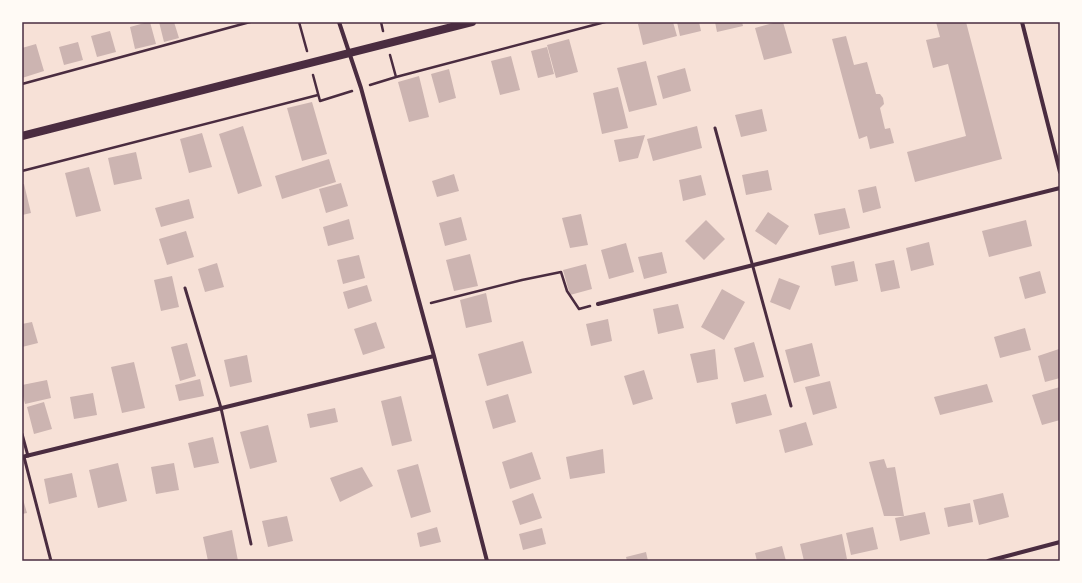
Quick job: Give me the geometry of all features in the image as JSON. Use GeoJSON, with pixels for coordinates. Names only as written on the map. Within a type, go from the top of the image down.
{"type":"FeatureCollection","features":[{"type":"Feature","properties":{"kind":"main road"},"geometry":{"type":"LineString","coordinates":[[22,136],[472,22]]}},
{"type":"Feature","properties":{"kind":"street"},"geometry":{"type":"LineString","coordinates":[[339,22],[361,88],[434,356],[487,561]]}},
{"type":"Feature","properties":{"kind":"street"},"geometry":{"type":"LineString","coordinates":[[1022,22],[1060,172]]}},
{"type":"Feature","properties":{"kind":"street"},"geometry":{"type":"LineString","coordinates":[[598,304],[1060,188]]}},
{"type":"Feature","properties":{"kind":"street"},"geometry":{"type":"LineString","coordinates":[[25,457],[434,356]]}},
{"type":"Feature","properties":{"kind":"street"},"geometry":{"type":"LineString","coordinates":[[988,561],[1060,542]]}},
{"type":"Feature","properties":{"kind":"lane"},"geometry":{"type":"LineString","coordinates":[[715,128],[790,406]]}},
{"type":"Feature","properties":{"kind":"lane"},"geometry":{"type":"LineString","coordinates":[[185,288],[221,408],[251,544]]}},
{"type":"Feature","properties":{"kind":"lane"},"geometry":{"type":"LineString","coordinates":[[22,434],[25,457],[51,561]]}},
{"type":"Feature","properties":{"kind":"path"},"geometry":{"type":"LineString","coordinates":[[22,84],[250,22]]}},
{"type":"Feature","properties":{"kind":"path"},"geometry":{"type":"LineString","coordinates":[[381,22],[396,77]]}},
{"type":"Feature","properties":{"kind":"path"},"geometry":{"type":"LineString","coordinates":[[320,101],[396,77],[605,22]]}},
{"type":"Feature","properties":{"kind":"path"},"geometry":{"type":"LineString","coordinates":[[22,171],[318,95]]}},
{"type":"Feature","properties":{"kind":"path"},"geometry":{"type":"LineString","coordinates":[[431,303],[561,272],[566,291],[579,309],[598,304]]}},
{"type":"Feature","properties":{"kind":"building"},"geometry":{"type":"Polygon","coordinates":[[[150,22],[156,44],[135,49],[130,27],[150,22]]]}},
{"type":"Feature","properties":{"kind":"building"},"geometry":{"type":"Polygon","coordinates":[[[159,22],[174,22],[179,38],[164,42],[159,22]]]}},
{"type":"Feature","properties":{"kind":"building"},"geometry":{"type":"Polygon","coordinates":[[[645,22],[673,22],[677,36],[643,45],[638,24],[645,22]]]}},
{"type":"Feature","properties":{"kind":"building"},"geometry":{"type":"Polygon","coordinates":[[[677,22],[699,22],[701,31],[680,36],[677,22]]]}},
{"type":"Feature","properties":{"kind":"building"},"geometry":{"type":"Polygon","coordinates":[[[715,22],[742,22],[743,26],[717,32],[715,22]]]}},
{"type":"Feature","properties":{"kind":"building"},"geometry":{"type":"Polygon","coordinates":[[[777,22],[783,22],[792,53],[764,60],[755,28],[777,22]]]}},
{"type":"Feature","properties":{"kind":"building"},"geometry":{"type":"Polygon","coordinates":[[[936,22],[966,22],[1002,159],[915,182],[907,152],[966,136],[948,64],[933,68],[926,40],[940,37],[936,22]]]}},
{"type":"Feature","properties":{"kind":"building"},"geometry":{"type":"Polygon","coordinates":[[[110,31],[116,52],[97,57],[91,36],[110,31]]]}},
{"type":"Feature","properties":{"kind":"building"},"geometry":{"type":"Polygon","coordinates":[[[846,36],[854,65],[867,62],[876,94],[880,94],[883,98],[884,104],[880,108],[885,129],[890,128],[894,143],[870,149],[867,136],[859,139],[832,39],[846,36]]]}},
{"type":"Feature","properties":{"kind":"building"},"geometry":{"type":"Polygon","coordinates":[[[569,39],[578,72],[556,78],[547,45],[569,39]]]}},
{"type":"Feature","properties":{"kind":"building"},"geometry":{"type":"Polygon","coordinates":[[[78,42],[83,60],[64,65],[59,47],[78,42]]]}},
{"type":"Feature","properties":{"kind":"building"},"geometry":{"type":"Polygon","coordinates":[[[36,44],[44,71],[22,78],[22,48],[36,44]]]}},
{"type":"Feature","properties":{"kind":"building"},"geometry":{"type":"Polygon","coordinates":[[[547,47],[554,74],[538,78],[531,51],[547,47]]]}},
{"type":"Feature","properties":{"kind":"building"},"geometry":{"type":"Polygon","coordinates":[[[511,56],[520,90],[500,95],[491,61],[511,56]]]}},
{"type":"Feature","properties":{"kind":"building"},"geometry":{"type":"Polygon","coordinates":[[[646,61],[657,105],[629,112],[617,68],[646,61]]]}},
{"type":"Feature","properties":{"kind":"building"},"geometry":{"type":"Polygon","coordinates":[[[685,68],[691,91],[663,99],[657,76],[685,68]]]}},
{"type":"Feature","properties":{"kind":"building"},"geometry":{"type":"Polygon","coordinates":[[[449,69],[456,98],[439,103],[431,74],[449,69]]]}},
{"type":"Feature","properties":{"kind":"building"},"geometry":{"type":"Polygon","coordinates":[[[419,76],[429,117],[409,122],[398,82],[419,76]]]}},
{"type":"Feature","properties":{"kind":"building"},"geometry":{"type":"Polygon","coordinates":[[[618,87],[628,128],[602,134],[593,93],[618,87]]]}},
{"type":"Feature","properties":{"kind":"building"},"geometry":{"type":"Polygon","coordinates":[[[312,102],[327,154],[302,161],[287,108],[312,102]]]}},
{"type":"Feature","properties":{"kind":"building"},"geometry":{"type":"Polygon","coordinates":[[[762,109],[767,131],[741,137],[735,115],[762,109]]]}},
{"type":"Feature","properties":{"kind":"building"},"geometry":{"type":"Polygon","coordinates":[[[243,126],[262,186],[238,194],[219,134],[243,126]]]}},
{"type":"Feature","properties":{"kind":"building"},"geometry":{"type":"Polygon","coordinates":[[[697,126],[702,148],[653,161],[647,139],[697,126]]]}},
{"type":"Feature","properties":{"kind":"building"},"geometry":{"type":"Polygon","coordinates":[[[202,133],[212,167],[189,173],[180,139],[202,133]]]}},
{"type":"Feature","properties":{"kind":"building"},"geometry":{"type":"Polygon","coordinates":[[[645,135],[638,158],[619,162],[614,140],[645,135]]]}},
{"type":"Feature","properties":{"kind":"building"},"geometry":{"type":"Polygon","coordinates":[[[136,152],[142,179],[114,185],[108,158],[136,152]]]}},
{"type":"Feature","properties":{"kind":"building"},"geometry":{"type":"Polygon","coordinates":[[[329,159],[336,182],[282,199],[275,176],[329,159]]]}},
{"type":"Feature","properties":{"kind":"building"},"geometry":{"type":"Polygon","coordinates":[[[89,167],[101,211],[76,217],[65,173],[89,167]]]}},
{"type":"Feature","properties":{"kind":"building"},"geometry":{"type":"Polygon","coordinates":[[[768,170],[772,190],[746,195],[742,175],[768,170]]]}},
{"type":"Feature","properties":{"kind":"building"},"geometry":{"type":"Polygon","coordinates":[[[454,174],[459,191],[437,197],[432,181],[454,174]]]}},
{"type":"Feature","properties":{"kind":"building"},"geometry":{"type":"Polygon","coordinates":[[[701,175],[706,195],[683,201],[679,180],[701,175]]]}},
{"type":"Feature","properties":{"kind":"building"},"geometry":{"type":"Polygon","coordinates":[[[341,183],[348,206],[326,213],[319,189],[341,183]]]}},
{"type":"Feature","properties":{"kind":"building"},"geometry":{"type":"Polygon","coordinates":[[[22,184],[24,184],[31,213],[22,215],[22,184]]]}},
{"type":"Feature","properties":{"kind":"building"},"geometry":{"type":"Polygon","coordinates":[[[876,186],[881,208],[863,213],[858,190],[876,186]]]}},
{"type":"Feature","properties":{"kind":"building"},"geometry":{"type":"Polygon","coordinates":[[[189,199],[194,218],[161,227],[155,208],[189,199]]]}},
{"type":"Feature","properties":{"kind":"building"},"geometry":{"type":"Polygon","coordinates":[[[845,208],[850,228],[819,235],[814,214],[845,208]]]}},
{"type":"Feature","properties":{"kind":"building"},"geometry":{"type":"Polygon","coordinates":[[[768,212],[789,226],[776,245],[755,231],[768,212]]]}},
{"type":"Feature","properties":{"kind":"building"},"geometry":{"type":"Polygon","coordinates":[[[581,214],[588,245],[570,248],[562,218],[581,214]]]}},
{"type":"Feature","properties":{"kind":"building"},"geometry":{"type":"Polygon","coordinates":[[[461,217],[467,240],[445,246],[439,223],[461,217]]]}},
{"type":"Feature","properties":{"kind":"building"},"geometry":{"type":"Polygon","coordinates":[[[349,219],[354,239],[328,246],[323,227],[349,219]]]}},
{"type":"Feature","properties":{"kind":"building"},"geometry":{"type":"Polygon","coordinates":[[[706,220],[725,239],[704,260],[685,241],[706,220]]]}},
{"type":"Feature","properties":{"kind":"building"},"geometry":{"type":"Polygon","coordinates":[[[1026,220],[1032,246],[989,257],[982,231],[1026,220]]]}},
{"type":"Feature","properties":{"kind":"building"},"geometry":{"type":"Polygon","coordinates":[[[186,231],[194,257],[167,265],[159,239],[186,231]]]}},
{"type":"Feature","properties":{"kind":"building"},"geometry":{"type":"Polygon","coordinates":[[[929,242],[934,265],[911,271],[906,248],[929,242]]]}},
{"type":"Feature","properties":{"kind":"building"},"geometry":{"type":"Polygon","coordinates":[[[626,243],[634,272],[609,279],[601,250],[626,243]]]}},
{"type":"Feature","properties":{"kind":"building"},"geometry":{"type":"Polygon","coordinates":[[[662,252],[667,273],[644,279],[638,257],[662,252]]]}},
{"type":"Feature","properties":{"kind":"building"},"geometry":{"type":"Polygon","coordinates":[[[470,254],[478,286],[454,291],[446,260],[470,254]]]}},
{"type":"Feature","properties":{"kind":"building"},"geometry":{"type":"Polygon","coordinates":[[[359,255],[365,278],[343,284],[337,260],[359,255]]]}},
{"type":"Feature","properties":{"kind":"building"},"geometry":{"type":"Polygon","coordinates":[[[894,260],[900,288],[881,292],[875,264],[894,260]]]}},
{"type":"Feature","properties":{"kind":"building"},"geometry":{"type":"Polygon","coordinates":[[[854,261],[858,281],[835,286],[831,266],[854,261]]]}},
{"type":"Feature","properties":{"kind":"building"},"geometry":{"type":"Polygon","coordinates":[[[217,263],[224,287],[205,292],[198,269],[217,263]]]}},
{"type":"Feature","properties":{"kind":"building"},"geometry":{"type":"Polygon","coordinates":[[[586,264],[592,289],[570,295],[563,270],[586,264]]]}},
{"type":"Feature","properties":{"kind":"building"},"geometry":{"type":"Polygon","coordinates":[[[1040,271],[1046,293],[1025,299],[1019,277],[1040,271]]]}},
{"type":"Feature","properties":{"kind":"building"},"geometry":{"type":"Polygon","coordinates":[[[172,276],[179,307],[161,311],[154,280],[172,276]]]}},
{"type":"Feature","properties":{"kind":"building"},"geometry":{"type":"Polygon","coordinates":[[[779,278],[800,286],[790,310],[770,302],[779,278]]]}},
{"type":"Feature","properties":{"kind":"building"},"geometry":{"type":"Polygon","coordinates":[[[367,285],[372,301],[348,309],[343,292],[367,285]]]}},
{"type":"Feature","properties":{"kind":"building"},"geometry":{"type":"Polygon","coordinates":[[[722,289],[745,302],[724,340],[701,327],[722,289]]]}},
{"type":"Feature","properties":{"kind":"building"},"geometry":{"type":"Polygon","coordinates":[[[486,293],[492,322],[466,328],[460,300],[486,293]]]}},
{"type":"Feature","properties":{"kind":"building"},"geometry":{"type":"Polygon","coordinates":[[[678,304],[684,328],[658,334],[653,309],[678,304]]]}},
{"type":"Feature","properties":{"kind":"building"},"geometry":{"type":"Polygon","coordinates":[[[608,319],[612,341],[591,346],[586,324],[608,319]]]}},
{"type":"Feature","properties":{"kind":"building"},"geometry":{"type":"Polygon","coordinates":[[[32,322],[38,343],[22,347],[22,324],[32,322]]]}},
{"type":"Feature","properties":{"kind":"building"},"geometry":{"type":"Polygon","coordinates":[[[376,322],[385,348],[363,355],[354,329],[376,322]]]}},
{"type":"Feature","properties":{"kind":"building"},"geometry":{"type":"Polygon","coordinates":[[[1025,328],[1031,350],[1000,358],[994,337],[1025,328]]]}},
{"type":"Feature","properties":{"kind":"building"},"geometry":{"type":"Polygon","coordinates":[[[523,341],[532,373],[487,386],[478,354],[523,341]]]}},
{"type":"Feature","properties":{"kind":"building"},"geometry":{"type":"Polygon","coordinates":[[[754,342],[764,377],[744,382],[734,348],[754,342]]]}},
{"type":"Feature","properties":{"kind":"building"},"geometry":{"type":"Polygon","coordinates":[[[187,343],[196,376],[180,381],[171,347],[187,343]]]}},
{"type":"Feature","properties":{"kind":"building"},"geometry":{"type":"Polygon","coordinates":[[[812,343],[820,376],[794,383],[785,350],[812,343]]]}},
{"type":"Feature","properties":{"kind":"building"},"geometry":{"type":"Polygon","coordinates":[[[715,349],[718,379],[697,383],[690,354],[715,349]]]}},
{"type":"Feature","properties":{"kind":"building"},"geometry":{"type":"Polygon","coordinates":[[[1059,349],[1060,378],[1045,382],[1038,356],[1059,349]]]}},
{"type":"Feature","properties":{"kind":"building"},"geometry":{"type":"Polygon","coordinates":[[[247,355],[252,382],[230,387],[224,360],[247,355]]]}},
{"type":"Feature","properties":{"kind":"building"},"geometry":{"type":"Polygon","coordinates":[[[134,362],[145,408],[122,413],[111,367],[134,362]]]}},
{"type":"Feature","properties":{"kind":"building"},"geometry":{"type":"Polygon","coordinates":[[[644,370],[653,399],[633,405],[624,376],[644,370]]]}},
{"type":"Feature","properties":{"kind":"building"},"geometry":{"type":"Polygon","coordinates":[[[200,379],[204,396],[179,401],[175,385],[200,379]]]}},
{"type":"Feature","properties":{"kind":"building"},"geometry":{"type":"Polygon","coordinates":[[[47,380],[51,398],[25,404],[22,385],[47,380]]]}},
{"type":"Feature","properties":{"kind":"building"},"geometry":{"type":"Polygon","coordinates":[[[830,381],[837,408],[813,415],[805,387],[830,381]]]}},
{"type":"Feature","properties":{"kind":"building"},"geometry":{"type":"Polygon","coordinates":[[[987,384],[993,402],[940,415],[934,397],[987,384]]]}},
{"type":"Feature","properties":{"kind":"building"},"geometry":{"type":"Polygon","coordinates":[[[1060,387],[1060,420],[1042,425],[1032,395],[1060,387]]]}},
{"type":"Feature","properties":{"kind":"building"},"geometry":{"type":"Polygon","coordinates":[[[93,393],[97,415],[74,419],[70,397],[93,393]]]}},
{"type":"Feature","properties":{"kind":"building"},"geometry":{"type":"Polygon","coordinates":[[[508,394],[516,422],[493,429],[485,401],[508,394]]]}},
{"type":"Feature","properties":{"kind":"building"},"geometry":{"type":"Polygon","coordinates":[[[766,394],[772,415],[736,424],[731,403],[766,394]]]}},
{"type":"Feature","properties":{"kind":"building"},"geometry":{"type":"Polygon","coordinates":[[[401,396],[412,441],[392,446],[381,401],[401,396]]]}},
{"type":"Feature","properties":{"kind":"building"},"geometry":{"type":"Polygon","coordinates":[[[44,402],[52,429],[34,434],[27,407],[44,402]]]}},
{"type":"Feature","properties":{"kind":"building"},"geometry":{"type":"Polygon","coordinates":[[[335,408],[338,422],[310,428],[307,414],[335,408]]]}},
{"type":"Feature","properties":{"kind":"building"},"geometry":{"type":"Polygon","coordinates":[[[806,422],[813,445],[785,453],[779,430],[806,422]]]}},
{"type":"Feature","properties":{"kind":"building"},"geometry":{"type":"Polygon","coordinates":[[[268,425],[277,462],[250,469],[240,432],[268,425]]]}},
{"type":"Feature","properties":{"kind":"building"},"geometry":{"type":"Polygon","coordinates":[[[213,437],[219,463],[194,468],[188,443],[213,437]]]}},
{"type":"Feature","properties":{"kind":"building"},"geometry":{"type":"Polygon","coordinates":[[[603,449],[605,473],[570,479],[566,457],[603,449]]]}},
{"type":"Feature","properties":{"kind":"building"},"geometry":{"type":"Polygon","coordinates":[[[532,452],[541,479],[510,489],[502,462],[532,452]]]}},
{"type":"Feature","properties":{"kind":"building"},"geometry":{"type":"Polygon","coordinates":[[[884,459],[887,468],[895,467],[904,516],[884,516],[869,462],[884,459]]]}},
{"type":"Feature","properties":{"kind":"building"},"geometry":{"type":"Polygon","coordinates":[[[118,463],[127,501],[98,508],[89,470],[118,463]]]}},
{"type":"Feature","properties":{"kind":"building"},"geometry":{"type":"Polygon","coordinates":[[[174,463],[179,490],[156,494],[151,467],[174,463]]]}},
{"type":"Feature","properties":{"kind":"building"},"geometry":{"type":"Polygon","coordinates":[[[418,464],[431,512],[411,518],[397,470],[418,464]]]}},
{"type":"Feature","properties":{"kind":"building"},"geometry":{"type":"Polygon","coordinates":[[[362,467],[373,486],[340,502],[330,478],[362,467]]]}},
{"type":"Feature","properties":{"kind":"building"},"geometry":{"type":"Polygon","coordinates":[[[72,473],[77,497],[49,504],[44,479],[72,473]]]}},
{"type":"Feature","properties":{"kind":"building"},"geometry":{"type":"Polygon","coordinates":[[[533,493],[542,518],[520,525],[512,501],[533,493]]]}},
{"type":"Feature","properties":{"kind":"building"},"geometry":{"type":"Polygon","coordinates":[[[1003,493],[1009,517],[979,525],[973,500],[1003,493]]]}},
{"type":"Feature","properties":{"kind":"building"},"geometry":{"type":"Polygon","coordinates":[[[22,496],[27,513],[22,514],[22,496]]]}},
{"type":"Feature","properties":{"kind":"building"},"geometry":{"type":"Polygon","coordinates":[[[970,503],[973,522],[948,527],[944,508],[970,503]]]}},
{"type":"Feature","properties":{"kind":"building"},"geometry":{"type":"Polygon","coordinates":[[[925,512],[930,534],[900,541],[895,518],[925,512]]]}},
{"type":"Feature","properties":{"kind":"building"},"geometry":{"type":"Polygon","coordinates":[[[287,516],[293,541],[268,547],[262,521],[287,516]]]}},
{"type":"Feature","properties":{"kind":"building"},"geometry":{"type":"Polygon","coordinates":[[[437,527],[441,542],[420,547],[417,533],[437,527]]]}},
{"type":"Feature","properties":{"kind":"building"},"geometry":{"type":"Polygon","coordinates":[[[873,527],[878,549],[851,555],[846,533],[873,527]]]}},
{"type":"Feature","properties":{"kind":"building"},"geometry":{"type":"Polygon","coordinates":[[[542,528],[546,544],[523,550],[519,534],[542,528]]]}},
{"type":"Feature","properties":{"kind":"building"},"geometry":{"type":"Polygon","coordinates":[[[232,530],[238,561],[208,561],[203,537],[232,530]]]}},
{"type":"Feature","properties":{"kind":"building"},"geometry":{"type":"Polygon","coordinates":[[[842,534],[847,559],[838,561],[804,561],[800,544],[842,534]]]}},
{"type":"Feature","properties":{"kind":"building"},"geometry":{"type":"Polygon","coordinates":[[[782,546],[786,561],[757,561],[755,553],[782,546]]]}},
{"type":"Feature","properties":{"kind":"building"},"geometry":{"type":"Polygon","coordinates":[[[646,552],[648,561],[627,561],[626,557],[646,552]]]}}]}
